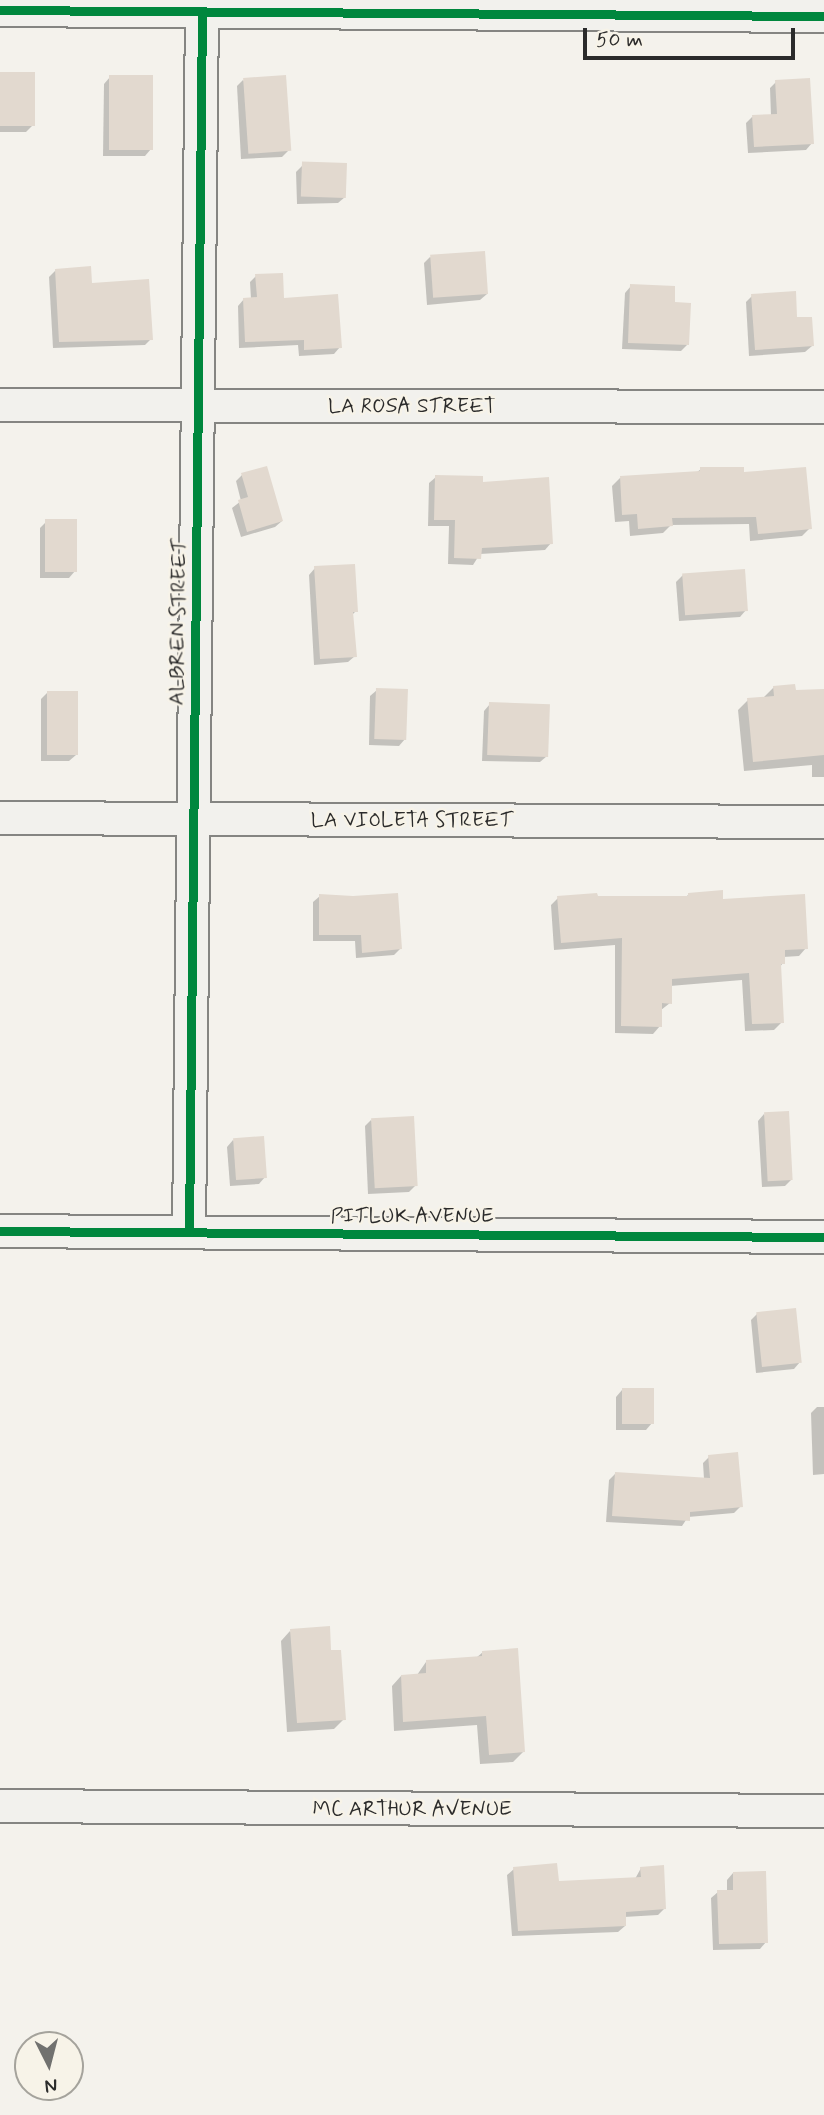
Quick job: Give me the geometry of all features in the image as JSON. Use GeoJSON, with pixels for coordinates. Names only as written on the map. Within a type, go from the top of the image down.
{"type":"FeatureCollection","features":[{"type":"Feature","properties":{"kind":"street"},"geometry":{"type":"LineString","coordinates":[[0,10],[824,16]]}},
{"type":"Feature","properties":{"kind":"street","name":"ALBREN STREET"},"geometry":{"type":"LineString","coordinates":[[189,1232],[202,11]]}},
{"type":"Feature","properties":{"kind":"street","name":"LA ROSA STREET"},"geometry":{"type":"LineString","coordinates":[[0,405],[824,407]]}},
{"type":"Feature","properties":{"kind":"street","name":"LA VIOLETA STREET"},"geometry":{"type":"LineString","coordinates":[[0,818],[824,821]]}},
{"type":"Feature","properties":{"kind":"street","name":"PITLUK AVENUE"},"geometry":{"type":"LineString","coordinates":[[0,1231],[824,1237]]}},
{"type":"Feature","properties":{"kind":"street","name":"MC ARTHUR AVENUE"},"geometry":{"type":"LineString","coordinates":[[0,1806],[824,1811]]}},
{"type":"Feature","properties":{"kind":"building"},"geometry":{"type":"Polygon","coordinates":[[[0,72],[35,72],[35,126],[0,126],[0,72]]]}},
{"type":"Feature","properties":{"kind":"building"},"geometry":{"type":"Polygon","coordinates":[[[109,75],[153,75],[153,150],[109,150],[109,75]]]}},
{"type":"Feature","properties":{"kind":"building"},"geometry":{"type":"Polygon","coordinates":[[[286,75],[291,151],[248,154],[243,78],[286,75]]]}},
{"type":"Feature","properties":{"kind":"building"},"geometry":{"type":"Polygon","coordinates":[[[810,78],[814,144],[754,147],[752,115],[777,114],[775,80],[810,78]]]}},
{"type":"Feature","properties":{"kind":"building"},"geometry":{"type":"Polygon","coordinates":[[[302,161],[347,163],[346,198],[301,196],[302,161]]]}},
{"type":"Feature","properties":{"kind":"building"},"geometry":{"type":"Polygon","coordinates":[[[485,251],[488,294],[433,298],[430,255],[485,251]]]}},
{"type":"Feature","properties":{"kind":"building"},"geometry":{"type":"Polygon","coordinates":[[[91,266],[92,283],[149,279],[153,340],[59,342],[55,269],[91,266]]]}},
{"type":"Feature","properties":{"kind":"building"},"geometry":{"type":"Polygon","coordinates":[[[283,273],[284,298],[338,294],[342,348],[304,350],[304,340],[245,342],[243,298],[257,297],[255,274],[283,273]]]}},
{"type":"Feature","properties":{"kind":"building"},"geometry":{"type":"Polygon","coordinates":[[[630,284],[675,286],[675,302],[691,303],[689,345],[628,343],[630,284]]]}},
{"type":"Feature","properties":{"kind":"building"},"geometry":{"type":"Polygon","coordinates":[[[796,291],[797,317],[812,317],[814,346],[755,350],[751,294],[796,291]]]}},
{"type":"Feature","properties":{"kind":"building"},"geometry":{"type":"Polygon","coordinates":[[[267,466],[283,521],[247,532],[238,500],[248,497],[241,473],[267,466]]]}},
{"type":"Feature","properties":{"kind":"building"},"geometry":{"type":"Polygon","coordinates":[[[700,467],[744,467],[744,472],[806,467],[812,529],[758,534],[756,517],[672,518],[673,526],[638,529],[637,514],[622,515],[620,476],[700,471],[700,467]]]}},
{"type":"Feature","properties":{"kind":"building"},"geometry":{"type":"Polygon","coordinates":[[[435,475],[483,476],[483,482],[549,477],[553,544],[482,548],[481,559],[454,558],[455,520],[434,520],[435,475]]]}},
{"type":"Feature","properties":{"kind":"building"},"geometry":{"type":"Polygon","coordinates":[[[45,519],[77,519],[77,572],[45,572],[45,519]]]}},
{"type":"Feature","properties":{"kind":"building"},"geometry":{"type":"Polygon","coordinates":[[[355,564],[358,612],[353,612],[357,657],[320,659],[314,566],[355,564]]]}},
{"type":"Feature","properties":{"kind":"building"},"geometry":{"type":"Polygon","coordinates":[[[745,569],[748,611],[685,615],[682,573],[745,569]]]}},
{"type":"Feature","properties":{"kind":"building"},"geometry":{"type":"Polygon","coordinates":[[[795,684],[796,690],[824,689],[824,755],[753,762],[747,698],[774,696],[773,686],[795,684]]]}},
{"type":"Feature","properties":{"kind":"building"},"geometry":{"type":"Polygon","coordinates":[[[376,688],[408,689],[406,740],[374,739],[376,688]]]}},
{"type":"Feature","properties":{"kind":"building"},"geometry":{"type":"Polygon","coordinates":[[[47,691],[78,691],[78,755],[47,755],[47,691]]]}},
{"type":"Feature","properties":{"kind":"building"},"geometry":{"type":"Polygon","coordinates":[[[489,702],[550,704],[548,757],[487,755],[489,702]]]}},
{"type":"Feature","properties":{"kind":"building"},"geometry":{"type":"Polygon","coordinates":[[[723,890],[723,899],[805,894],[808,949],[785,950],[785,964],[781,964],[784,1023],[752,1024],[749,973],[672,979],[672,1004],[662,1003],[662,1027],[621,1026],[622,938],[561,943],[557,896],[597,893],[598,896],[688,896],[688,893],[723,890]]]}},
{"type":"Feature","properties":{"kind":"building"},"geometry":{"type":"Polygon","coordinates":[[[398,893],[402,949],[362,953],[361,935],[319,935],[319,894],[353,896],[398,893]]]}},
{"type":"Feature","properties":{"kind":"building"},"geometry":{"type":"Polygon","coordinates":[[[789,1111],[793,1180],[768,1181],[764,1112],[789,1111]]]}},
{"type":"Feature","properties":{"kind":"building"},"geometry":{"type":"Polygon","coordinates":[[[414,1116],[418,1186],[375,1188],[371,1118],[414,1116]]]}},
{"type":"Feature","properties":{"kind":"building"},"geometry":{"type":"Polygon","coordinates":[[[264,1136],[267,1178],[236,1180],[233,1138],[264,1136]]]}},
{"type":"Feature","properties":{"kind":"building"},"geometry":{"type":"Polygon","coordinates":[[[796,1308],[802,1363],[762,1367],[756,1312],[796,1308]]]}},
{"type":"Feature","properties":{"kind":"building"},"geometry":{"type":"Polygon","coordinates":[[[622,1388],[654,1388],[654,1424],[622,1424],[622,1388]]]}},
{"type":"Feature","properties":{"kind":"building"},"geometry":{"type":"Polygon","coordinates":[[[738,1452],[743,1507],[690,1512],[690,1521],[612,1516],[615,1472],[710,1478],[708,1455],[738,1452]]]}},
{"type":"Feature","properties":{"kind":"building"},"geometry":{"type":"Polygon","coordinates":[[[330,1626],[331,1650],[341,1650],[346,1720],[297,1723],[290,1629],[330,1626]]]}},
{"type":"Feature","properties":{"kind":"building"},"geometry":{"type":"Polygon","coordinates":[[[518,1648],[525,1752],[489,1755],[486,1716],[403,1722],[401,1675],[426,1673],[426,1660],[482,1656],[482,1651],[518,1648]]]}},
{"type":"Feature","properties":{"kind":"building"},"geometry":{"type":"Polygon","coordinates":[[[557,1863],[559,1881],[641,1877],[640,1867],[664,1865],[666,1909],[626,1912],[626,1926],[518,1931],[513,1867],[557,1863]]]}},
{"type":"Feature","properties":{"kind":"building"},"geometry":{"type":"Polygon","coordinates":[[[766,1871],[768,1943],[719,1944],[717,1890],[733,1890],[733,1872],[766,1871]]]}},
{"type":"Feature","properties":{"kind":"cycle path"},"geometry":{"type":"LineString","coordinates":[[0,10],[824,16]]}},
{"type":"Feature","properties":{"kind":"cycle path"},"geometry":{"type":"LineString","coordinates":[[189,1232],[202,11]]}},
{"type":"Feature","properties":{"kind":"cycle path"},"geometry":{"type":"LineString","coordinates":[[0,1231],[824,1237]]}}]}
